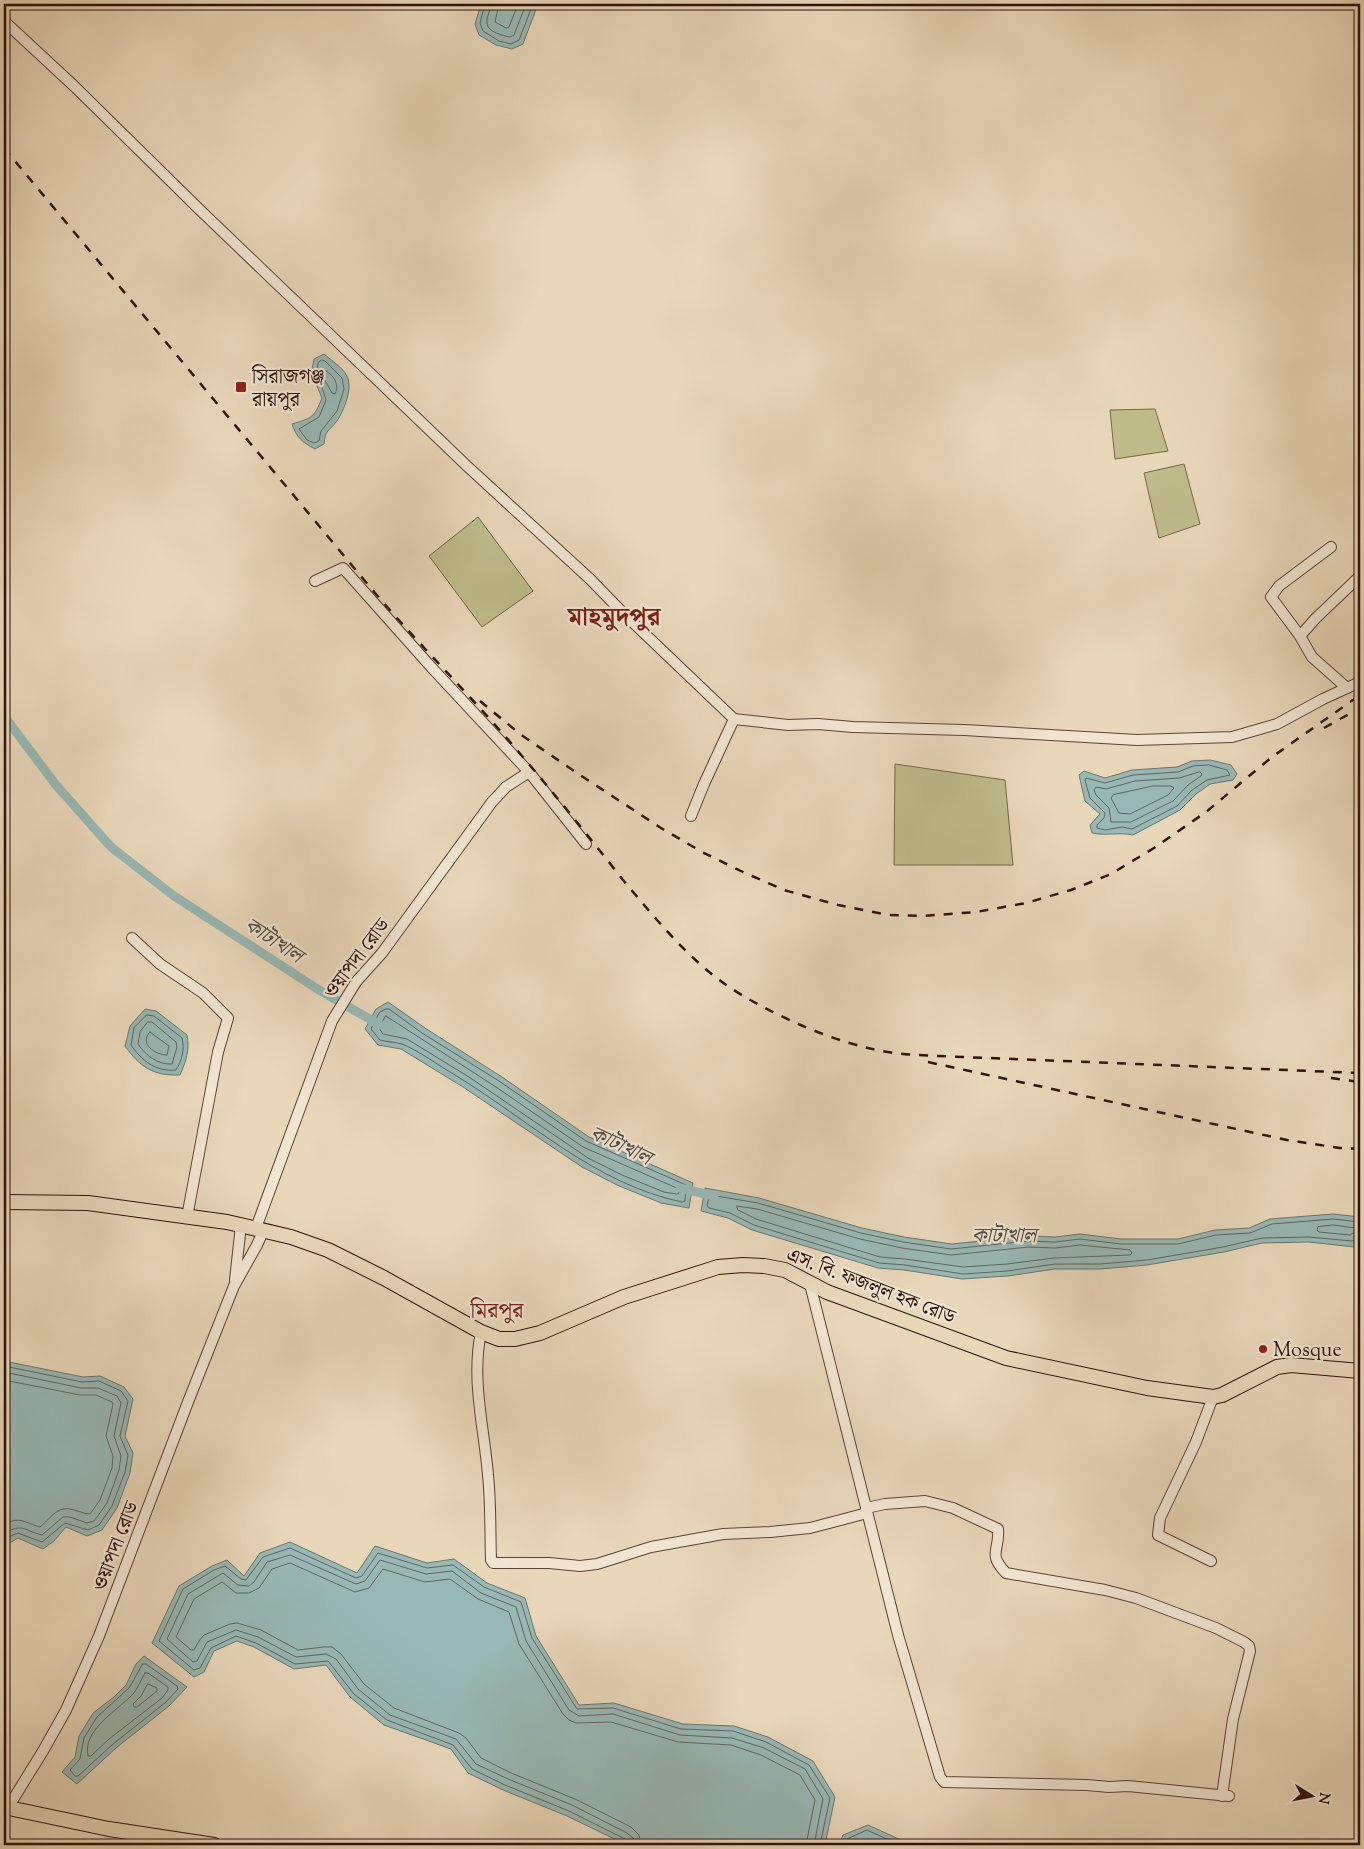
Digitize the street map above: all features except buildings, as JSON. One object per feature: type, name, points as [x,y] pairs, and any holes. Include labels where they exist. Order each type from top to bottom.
[{"type":"main road","name":"এস. বি. ফজলুল হক রোড","points":[[4,1202],[88,1204],[241,1225],[291,1236],[328,1250],[384,1278],[481,1332],[500,1338],[514,1339],[540,1333],[624,1297],[718,1267],[743,1265],[785,1270],[798,1275],[810,1284],[848,1300],[1006,1358],[1147,1388],[1213,1397],[1222,1395],[1277,1367],[1291,1365],[1360,1372]]},
{"type":"main road","points":[[5,1810],[109,1829],[214,1845]]},
{"type":"street","points":[[4,21],[74,86],[466,466],[590,579],[734,719],[788,725],[818,724],[854,727],[964,730],[1137,740],[1223,737],[1263,729],[1277,724],[1360,682]]},
{"type":"street","points":[[1331,547],[1279,586],[1271,597],[1300,636],[1312,657],[1347,688]]},
{"type":"street","points":[[315,581],[343,568],[529,772],[586,844]]},
{"type":"street","points":[[1300,636],[1360,576]]},
{"type":"street","points":[[691,816],[734,719]]},
{"type":"street","name":"ওয়াপদা রোড","points":[[5,1810],[43,1751],[66,1710],[99,1636],[234,1286],[257,1245],[260,1228],[332,1020],[356,982],[382,953],[500,793],[529,772]]},
{"type":"street","points":[[132,938],[160,964],[203,994],[228,1018],[218,1052],[187,1217]]},
{"type":"street","name":"ওয়াপদা রোড","points":[[234,1286],[241,1225]]},
{"type":"street","points":[[481,1332],[477,1348],[476,1376],[488,1476],[491,1560],[493,1563],[549,1563],[580,1566],[597,1564],[651,1547],[723,1534],[810,1528],[866,1510],[885,1504],[925,1501],[953,1508],[998,1529],[996,1560],[1006,1573],[1105,1590],[1136,1598],[1216,1628],[1249,1646],[1250,1651],[1233,1719],[1226,1796],[1128,1786],[944,1782],[940,1777],[898,1635],[866,1510],[810,1284]]},
{"type":"street","points":[[1210,1561],[1158,1535],[1158,1528],[1160,1518],[1196,1442],[1213,1397]]},
{"type":"shaded area","points":[[1155,409],[1168,451],[1115,459],[1110,410]]},
{"type":"shaded area","points":[[1184,464],[1200,524],[1159,538],[1144,473]]},
{"type":"shaded area","points":[[478,517],[533,591],[482,627],[429,556]]},
{"type":"shaded area","points":[[895,764],[1005,780],[1013,865],[894,865]]},
{"type":"water","points":[[481,4],[538,4],[523,44],[512,49],[496,45],[479,35],[475,24]]},
{"type":"water","points":[[324,354],[345,373],[349,381],[349,387],[347,399],[340,416],[326,433],[324,444],[315,449],[300,439],[292,424],[312,416],[319,405],[322,398],[317,386],[310,379],[314,359]]},
{"type":"water","points":[[1210,760],[1231,765],[1237,774],[1233,780],[1210,784],[1196,794],[1180,810],[1133,835],[1092,833],[1090,825],[1100,814],[1085,801],[1079,775],[1084,771],[1105,778],[1132,770],[1177,767],[1192,761]]},
{"type":"water","points":[[388,1002],[589,1137],[693,1183],[689,1208],[661,1203],[617,1185],[582,1167],[463,1087],[401,1049],[378,1045],[365,1029],[376,1009]]},
{"type":"water","points":[[145,1009],[156,1011],[187,1035],[187,1055],[180,1075],[162,1074],[148,1069],[136,1060],[125,1046],[130,1026]]},
{"type":"water","points":[[705,1188],[759,1198],[862,1228],[904,1237],[952,1244],[1029,1236],[1055,1237],[1080,1234],[1121,1239],[1178,1239],[1215,1230],[1249,1228],[1270,1219],[1333,1214],[1360,1217],[1360,1242],[1354,1247],[1309,1242],[1262,1243],[1224,1252],[1147,1265],[1100,1269],[1055,1269],[1008,1276],[962,1279],[878,1268],[752,1230],[728,1218],[701,1211]]},
{"type":"water","points":[[4,1361],[83,1377],[100,1376],[124,1387],[133,1399],[125,1436],[133,1453],[130,1473],[117,1508],[102,1530],[87,1536],[66,1527],[54,1541],[43,1549],[18,1538],[8,1544],[4,1544]]},
{"type":"water","points":[[290,1542],[357,1573],[375,1546],[427,1563],[454,1559],[487,1583],[525,1598],[536,1636],[579,1705],[614,1703],[683,1724],[734,1726],[768,1737],[813,1761],[835,1797],[825,1845],[627,1845],[567,1816],[503,1790],[468,1773],[451,1749],[384,1725],[350,1697],[326,1665],[294,1669],[254,1647],[237,1641],[214,1651],[204,1672],[194,1677],[152,1643],[179,1586],[212,1566],[227,1560],[244,1576],[260,1553]]},
{"type":"water","points":[[144,1656],[187,1687],[169,1706],[116,1748],[77,1784],[62,1772],[75,1757],[79,1736],[93,1713],[126,1685],[136,1664]]},
{"type":"water","points":[[868,1825],[912,1845],[839,1845],[843,1835]]},
{"type":"waterway","name":"কাটাখাল","points":[[4,716],[56,785],[111,847],[174,896],[319,990],[380,1025]]},
{"type":"waterway","name":"কাটাখাল","points":[[680,1188],[714,1196]]},
{"type":"railway","points":[[4,148],[375,593],[504,735],[664,927],[696,961],[724,983],[762,1007],[806,1027],[849,1043],[894,1053],[1360,1073]]},
{"type":"railway","points":[[480,701],[520,734],[661,828],[702,852],[743,872],[784,890],[838,905],[888,915],[923,916],[976,912],[1026,903],[1071,890],[1111,874],[1154,848],[1206,812],[1272,757],[1360,695]]},
{"type":"railway","points":[[1324,728],[1360,708]]},
{"type":"railway","points":[[928,1062],[1287,1140],[1360,1149]]},
{"type":"railway","points":[[1331,1078],[1360,1082]]},
{"type":"place","name":"সিরাজগঞ্জ রায়পুর","points":[[241,387]]},
{"type":"place","name":"Mosque","points":[[1263,1349]]},
{"type":"district","name":"মাহমুদপুর","points":[[614,616]]},
{"type":"district","name":"মিরপুর","points":[[497,1310]]}]
